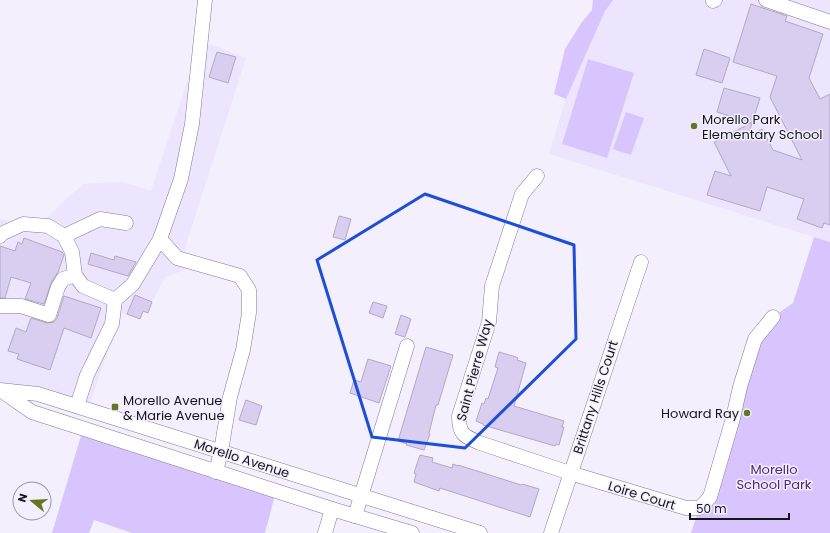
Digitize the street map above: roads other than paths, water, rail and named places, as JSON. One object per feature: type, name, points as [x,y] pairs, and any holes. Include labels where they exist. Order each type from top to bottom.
[{"type":"street","points":[[77,406],[87,375],[112,324],[115,300],[133,284],[160,240],[181,179],[192,124],[205,0]]},
{"type":"street","points":[[766,0],[830,22]]},
{"type":"street","name":"Saint Pierre Way","points":[[537,176],[522,194],[492,286],[489,322],[459,416],[459,427],[465,436],[480,443],[570,473]]},
{"type":"street","points":[[64,236],[100,219],[126,223]]},
{"type":"street","points":[[0,236],[23,224],[48,226],[64,236],[72,252],[75,275],[83,286],[115,300]]},
{"type":"street","points":[[160,240],[177,258],[240,276],[249,290],[249,313],[243,350],[230,397],[216,472]]},
{"type":"street","name":"Brittany Hills Court","points":[[551,533],[641,262]]},
{"type":"street","points":[[0,306],[21,306],[49,315],[58,287],[63,279],[75,275]]},
{"type":"street","name":"Loire Court","points":[[570,473],[686,508],[700,508],[710,497],[733,418],[740,387],[755,339],[773,317]]},
{"type":"street","points":[[355,516],[407,346]]},
{"type":"street","name":"Morello Avenue","points":[[1,392],[38,394],[480,533]]},
{"type":"street","name":"Morello Avenue","points":[[1,392],[32,412],[332,509],[412,533]]},
{"type":"street","points":[[325,533],[332,509]]},
{"type":"place","name":"Morello Park Elementary School","points":[[694,126]]},
{"type":"place","name":"Morello Avenue & Marie Avenue","points":[[115,407]]},
{"type":"place","name":"Howard Ray","points":[[747,413]]},
{"type":"park label","name":"Morello School Park","points":[[774,476]]}]
